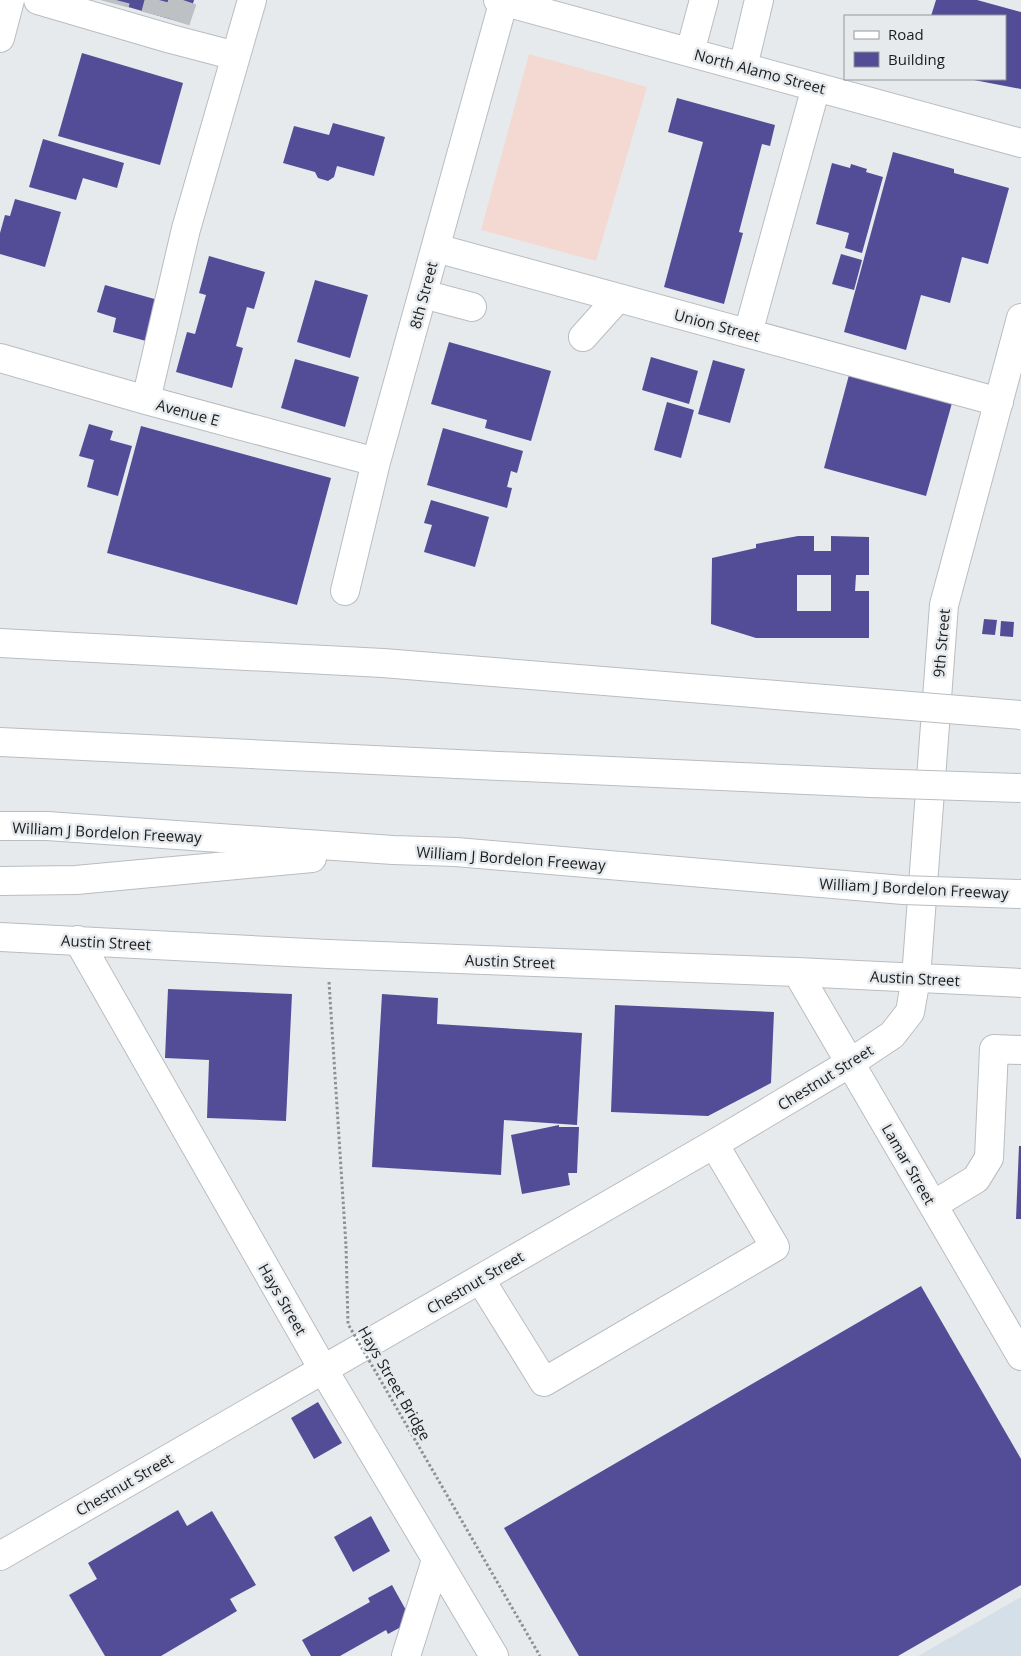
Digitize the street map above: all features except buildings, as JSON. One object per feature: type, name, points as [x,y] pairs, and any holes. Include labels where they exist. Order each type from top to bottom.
[{"type":"main road","points":[[0,38],[10,0]]},
{"type":"main road","points":[[38,0],[102,10],[163,27],[236,56]]},
{"type":"main road","points":[[146,400],[186,229],[252,0]]},
{"type":"main road","name":"North Alamo Street","points":[[502,0],[1021,143]]},
{"type":"main road","name":"8th Street","points":[[345,591],[376,462],[436,248],[502,0]]},
{"type":"main road","points":[[690,52],[704,0]]},
{"type":"main road","points":[[743,67],[759,0]]},
{"type":"main road","points":[[748,333],[816,87]]},
{"type":"main road","name":"Union Street","points":[[436,248],[999,402]]},
{"type":"main road","points":[[423,294],[472,307]]},
{"type":"main road","points":[[583,337],[618,298]]},
{"type":"main road","name":"9th Street","points":[[916,978],[944,605],[1021,318]]},
{"type":"main road","name":"Avenue E","points":[[0,358],[146,400],[376,462]]},
{"type":"main road","points":[[0,632],[27,644]]},
{"type":"main road","points":[[0,643],[383,663],[1021,716]]},
{"type":"main road","points":[[0,742],[1021,788]]},
{"type":"main road","name":"William J Bordelon Freeway","points":[[0,826],[47,826],[393,850],[466,853],[903,890],[1021,894]]},
{"type":"main road","points":[[0,881],[76,880],[393,850]]},
{"type":"main road","name":"Austin Street","points":[[0,937],[328,954],[1021,982]]},
{"type":"main road","name":"Hays Street","points":[[78,940],[323,1369],[494,1656]]},
{"type":"main road","name":"Lamar Street","points":[[797,972],[1021,1356]]},
{"type":"main road","name":"Chestnut Street","points":[[0,1556],[850,1064],[892,1035],[910,1012],[916,978]]},
{"type":"main road","points":[[933,1205],[976,1179],[989,1158],[994,1049],[1021,1050]]},
{"type":"main road","points":[[480,1279],[544,1382],[776,1247],[714,1144]]},
{"type":"main road","points":[[406,1656],[436,1560]]},
{"type":"path","name":"Hays Street Bridge","points":[[329,976],[346,1246],[348,1324],[540,1656]]},
{"type":"shaded area","points":[[529,54],[647,87],[596,261],[481,230]]},
{"type":"shaded area","points":[[1021,1597],[1021,1656],[918,1656]]},
{"type":"tunnel","points":[[115,4],[116,0]]},
{"type":"tunnel","points":[[155,15],[159,0]]},
{"type":"tunnel","points":[[176,21],[183,0]]}]
